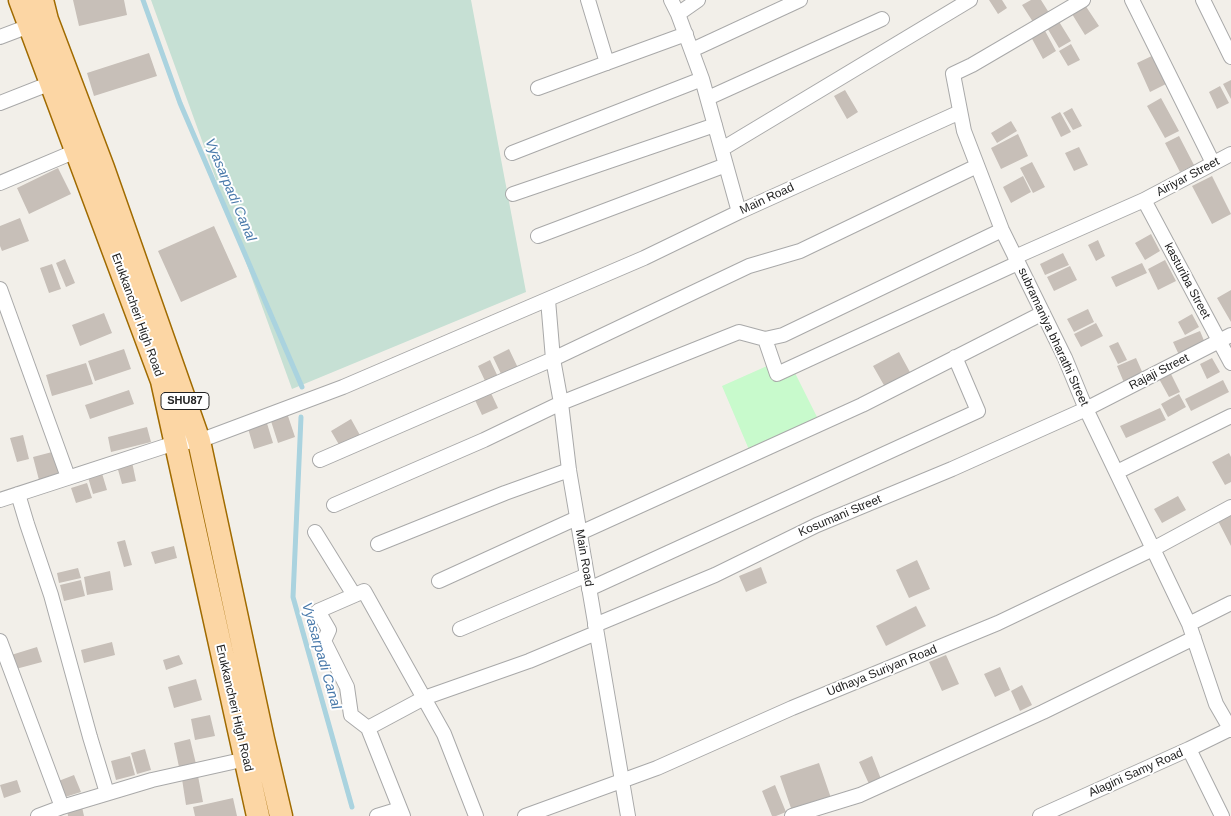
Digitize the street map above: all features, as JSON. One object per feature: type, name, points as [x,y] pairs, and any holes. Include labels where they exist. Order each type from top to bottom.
[{"type":"main road","name":"Erukkancheri High Road","points":[[20,0],[162,382],[258,816]]},
{"type":"main road","name":"SHU87","points":[[42,0],[47,20],[103,168],[199,441],[281,816]]},
{"type":"street","points":[[588,0],[607,63]]},
{"type":"street","points":[[671,0],[686,34],[702,79],[739,212]]},
{"type":"street","points":[[678,14],[698,0]]},
{"type":"street","points":[[692,50],[800,0]]},
{"type":"street","points":[[722,149],[970,0]]},
{"type":"street","name":"subramaniya bharathi Street","points":[[1083,0],[972,65],[953,74],[960,112],[964,131],[1002,230],[1065,358],[1086,409],[1189,624],[1216,704],[1231,730]]},
{"type":"street","points":[[1132,0],[1213,163]]},
{"type":"street","points":[[1203,0],[1231,57]]},
{"type":"street","points":[[708,98],[882,19]]},
{"type":"street","points":[[0,37],[29,26]]},
{"type":"street","points":[[538,88],[686,34]]},
{"type":"street","points":[[512,154],[702,79]]},
{"type":"street","points":[[0,103],[51,83]]},
{"type":"street","name":"Main Road","points":[[0,500],[175,443],[199,441],[343,387],[644,258],[739,212],[960,112]]},
{"type":"street","points":[[513,194],[715,124]]},
{"type":"street","points":[[0,183],[76,151]]},
{"type":"street","name":"Airiyar Street","points":[[765,340],[777,374],[1144,200],[1231,154]]},
{"type":"street","points":[[538,236],[726,165]]},
{"type":"street","points":[[320,460],[553,358],[749,266],[800,251],[977,166]]},
{"type":"street","name":"kasturiba Street","points":[[1144,200],[1225,338],[1231,363]]},
{"type":"street","points":[[334,505],[484,440],[561,403],[739,332],[765,340],[783,335],[1002,230]]},
{"type":"street","points":[[0,289],[68,477]]},
{"type":"street","name":"Main Road","points":[[548,300],[553,358],[561,403],[569,470],[628,816]]},
{"type":"street","points":[[580,533],[862,405],[1043,313]]},
{"type":"street","name":"Rajaji Street","points":[[1086,409],[1225,338]]},
{"type":"street","points":[[460,629],[588,582],[978,411],[955,357]]},
{"type":"street","name":"Kosumani Street","points":[[368,728],[424,698],[529,660],[714,575],[817,525],[952,469],[1086,409]]},
{"type":"street","points":[[1117,472],[1231,416]]},
{"type":"street","points":[[378,544],[505,493],[569,470]]},
{"type":"street","points":[[18,494],[52,595],[107,793]]},
{"type":"street","name":"Udhaya Suriyan Road","points":[[525,816],[657,768],[792,708],[998,623],[1153,550],[1231,508]]},
{"type":"street","points":[[439,581],[577,518]]},
{"type":"street","points":[[315,532],[354,595]]},
{"type":"street","points":[[377,816],[401,812],[368,728],[351,715],[347,687],[324,641],[328,630],[318,611],[364,591],[444,734],[476,816]]},
{"type":"street","points":[[1189,624],[1231,603]]},
{"type":"street","points":[[792,816],[860,795],[1043,712],[1194,638]]},
{"type":"street","points":[[0,641],[62,807]]},
{"type":"street","name":"Alagini Samy Road","points":[[1040,816],[1231,730]]},
{"type":"street","points":[[1190,749],[1222,816]]},
{"type":"street","points":[[38,816],[152,780],[246,759]]},
{"type":"green space","points":[[151,0],[471,0],[526,292],[292,389]]},
{"type":"green space","points":[[767,366],[772,379],[794,371],[818,419],[750,452],[722,386]]},
{"type":"building","points":[[73,0],[124,0],[127,15],[79,26]]},
{"type":"building","points":[[989,0],[1002,0],[1007,8],[998,14]]},
{"type":"building","points":[[1031,0],[1041,0],[1051,16],[1035,25],[1022,5]]},
{"type":"building","points":[[1085,5],[1099,26],[1085,35],[1072,14]]},
{"type":"building","points":[[1058,20],[1071,41],[1059,48],[1046,26]]},
{"type":"building","points":[[1044,29],[1056,51],[1043,59],[1031,37]]},
{"type":"building","points":[[1071,44],[1080,60],[1068,66],[1059,51]]},
{"type":"building","points":[[149,53],[157,76],[94,96],[87,73]]},
{"type":"building","points":[[1156,54],[1170,82],[1150,92],[1137,63]]},
{"type":"building","points":[[1231,80],[1231,99],[1223,84]]},
{"type":"building","points":[[1220,86],[1229,103],[1217,109],[1209,92]]},
{"type":"building","points":[[845,90],[858,112],[847,119],[834,96]]},
{"type":"building","points":[[1161,98],[1179,131],[1165,138],[1147,106]]},
{"type":"building","points":[[1072,108],[1082,126],[1073,130],[1063,113]]},
{"type":"building","points":[[1060,112],[1071,132],[1061,137],[1051,117]]},
{"type":"building","points":[[1011,121],[1017,131],[997,143],[991,133]]},
{"type":"building","points":[[1018,134],[1028,156],[1001,169],[991,148]]},
{"type":"building","points":[[1179,136],[1194,165],[1180,172],[1165,143]]},
{"type":"building","points":[[1079,147],[1088,165],[1074,171],[1065,153]]},
{"type":"building","points":[[1032,162],[1045,187],[1033,193],[1020,168]]},
{"type":"building","points":[[58,168],[71,194],[29,214],[17,188]]},
{"type":"building","points":[[1023,176],[1031,192],[1011,203],[1003,187]]},
{"type":"building","points":[[1212,176],[1231,214],[1212,224],[1192,186]]},
{"type":"building","points":[[20,218],[29,241],[2,251],[0,246],[0,226]]},
{"type":"building","points":[[214,226],[237,277],[181,302],[158,251]]},
{"type":"building","points":[[1151,234],[1160,251],[1145,260],[1135,243]]},
{"type":"building","points":[[1098,240],[1105,256],[1096,261],[1088,245]]},
{"type":"building","points":[[1063,253],[1069,265],[1045,275],[1040,264]]},
{"type":"building","points":[[65,259],[75,283],[66,287],[56,263]]},
{"type":"building","points":[[1165,260],[1176,281],[1158,290],[1148,269]]},
{"type":"building","points":[[1142,263],[1147,273],[1116,287],[1111,277]]},
{"type":"building","points":[[52,264],[61,289],[49,293],[40,268]]},
{"type":"building","points":[[1070,266],[1077,280],[1054,291],[1047,277]]},
{"type":"building","points":[[1231,290],[1231,322],[1217,298]]},
{"type":"building","points":[[1088,309],[1094,322],[1074,332],[1067,319]]},
{"type":"building","points":[[104,313],[112,333],[80,346],[72,325]]},
{"type":"building","points":[[1192,314],[1199,327],[1185,335],[1178,322]]},
{"type":"building","points":[[1096,323],[1103,336],[1081,347],[1074,334]]},
{"type":"building","points":[[1200,331],[1205,343],[1179,355],[1173,342]]},
{"type":"building","points":[[1118,342],[1127,360],[1118,364],[1109,346]]},
{"type":"building","points":[[124,349],[131,369],[95,381],[88,361]]},
{"type":"building","points":[[509,349],[518,368],[502,376],[493,357]]},
{"type":"building","points":[[899,352],[911,374],[885,387],[873,366]]},
{"type":"building","points":[[1136,358],[1144,376],[1125,385],[1117,366]]},
{"type":"building","points":[[1212,358],[1220,372],[1207,379],[1200,364]]},
{"type":"building","points":[[490,360],[499,379],[487,385],[478,366]]},
{"type":"building","points":[[86,363],[93,384],[52,396],[46,375]]},
{"type":"building","points":[[1170,372],[1180,392],[1169,397],[1158,377]]},
{"type":"building","points":[[1223,380],[1229,392],[1191,411],[1185,399]]},
{"type":"building","points":[[129,390],[134,404],[90,419],[85,405]]},
{"type":"building","points":[[490,391],[498,408],[482,415],[474,398]]},
{"type":"building","points":[[1179,394],[1186,407],[1168,417],[1161,404]]},
{"type":"building","points":[[1160,408],[1166,420],[1126,438],[1120,426]]},
{"type":"building","points":[[287,413],[295,437],[278,443],[270,418]]},
{"type":"building","points":[[351,419],[361,437],[341,448],[331,431]]},
{"type":"building","points":[[266,420],[273,443],[254,449],[247,425]]},
{"type":"building","points":[[147,427],[151,442],[111,452],[108,437]]},
{"type":"building","points":[[23,435],[29,459],[17,462],[10,438]]},
{"type":"building","points":[[56,451],[63,474],[39,480],[33,457]]},
{"type":"building","points":[[1229,453],[1231,457],[1231,482],[1225,485],[1212,462]]},
{"type":"building","points":[[132,462],[136,481],[122,484],[117,466]]},
{"type":"building","points":[[101,470],[107,490],[93,494],[87,474]]},
{"type":"building","points":[[87,483],[92,498],[76,503],[71,488]]},
{"type":"building","points":[[1178,496],[1186,510],[1162,523],[1154,509]]},
{"type":"building","points":[[1231,512],[1231,546],[1217,519]]},
{"type":"building","points":[[125,540],[132,565],[124,567],[117,542]]},
{"type":"building","points":[[174,546],[177,558],[155,564],[151,552]]},
{"type":"building","points":[[917,560],[930,589],[909,598],[896,570]]},
{"type":"building","points":[[761,567],[767,583],[746,592],[739,576]]},
{"type":"building","points":[[78,568],[81,578],[59,583],[57,573]]},
{"type":"building","points":[[110,571],[113,590],[87,595],[84,577]]},
{"type":"building","points":[[81,580],[85,596],[64,601],[60,585]]},
{"type":"building","points":[[916,606],[926,626],[886,646],[876,626]]},
{"type":"building","points":[[112,642],[115,655],[84,663],[81,650]]},
{"type":"building","points":[[37,647],[42,662],[12,670],[8,656]]},
{"type":"building","points":[[179,655],[183,664],[166,670],[163,660]]},
{"type":"building","points":[[946,655],[959,684],[942,691],[929,662]]},
{"type":"building","points":[[1000,667],[1010,690],[995,697],[984,674]]},
{"type":"building","points":[[196,679],[202,700],[174,708],[168,687]]},
{"type":"building","points":[[1022,685],[1032,705],[1020,711],[1011,691]]},
{"type":"building","points":[[210,715],[215,736],[195,740],[191,719]]},
{"type":"building","points":[[190,739],[196,764],[179,767],[174,743]]},
{"type":"building","points":[[145,749],[151,770],[137,774],[131,753]]},
{"type":"building","points":[[130,756],[135,775],[116,780],[111,761]]},
{"type":"building","points":[[872,756],[881,779],[869,784],[859,762]]},
{"type":"building","points":[[819,763],[831,798],[792,811],[780,776]]},
{"type":"building","points":[[74,775],[81,792],[62,798],[56,782]]},
{"type":"building","points":[[198,776],[203,802],[186,805],[182,779]]},
{"type":"building","points":[[17,780],[21,792],[4,798],[0,785]]},
{"type":"building","points":[[775,785],[786,812],[772,816],[762,791]]},
{"type":"building","points":[[233,798],[237,816],[195,816],[193,807]]},
{"type":"building","points":[[82,807],[84,816],[68,816],[67,809]]},
{"type":"waterway","name":"Vyasarpadi Canal","points":[[143,0],[180,103],[302,387]]},
{"type":"waterway","name":"Vyasarpadi Canal","points":[[301,417],[293,597],[352,807]]}]
